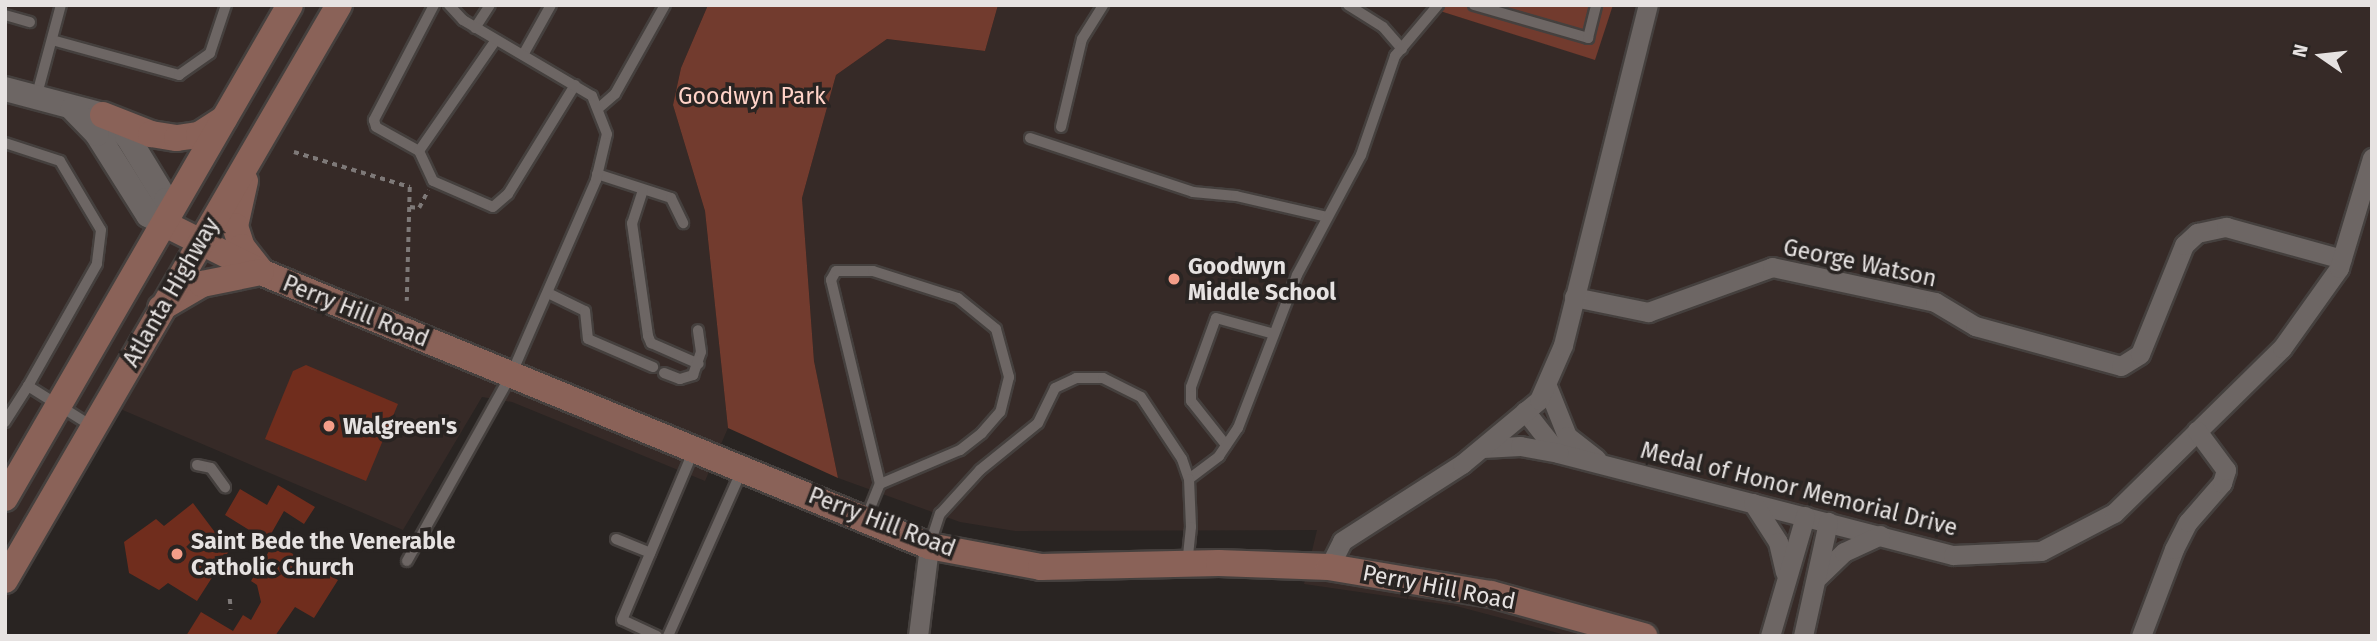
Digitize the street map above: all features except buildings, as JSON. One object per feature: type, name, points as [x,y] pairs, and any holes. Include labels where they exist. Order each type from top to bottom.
[{"type":"main road","name":"Atlanta Highway","points":[[5,498],[290,5]]},
{"type":"main road","name":"Atlanta Highway","points":[[5,580],[159,309],[339,5]]},
{"type":"main road","points":[[103,115],[151,134],[177,138],[199,135],[225,118]]},
{"type":"main road","points":[[159,309],[202,284],[261,272],[242,247],[235,226],[237,202],[256,147]]},
{"type":"main road","name":"Perry Hill Road","points":[[165,224],[261,272],[743,467],[929,546],[1041,567],[1187,564],[1329,567],[1491,594],[1644,636]]},
{"type":"street","points":[[1329,567],[1342,541],[1483,448],[1539,400],[1547,386],[1563,345],[1648,5]]},
{"type":"street","points":[[5,89],[103,115],[127,136],[166,200],[165,224],[148,215],[97,134],[73,109]]},
{"type":"street","name":"Medal of Honor Memorial Drive","points":[[1483,448],[1520,446],[1558,453],[1953,555],[2041,551],[2114,513],[2282,348],[2322,297],[2342,258],[2372,158]]},
{"type":"street","name":"George Watson","points":[[1574,297],[1647,312],[1772,267],[1935,302],[1975,326],[2121,366],[2140,354],[2184,245],[2197,233],[2226,227],[2342,258]]},
{"type":"street","name":"Medal of Honor Memorial Drive","points":[[1547,386],[1567,436],[1602,464]]},
{"type":"street","points":[[1525,411],[1558,453]]},
{"type":"street","points":[[2141,636],[2174,549],[2188,522],[2222,483],[2226,470],[2197,431]]},
{"type":"street","points":[[1753,503],[1778,542],[1785,572]]},
{"type":"street","points":[[1770,636],[1785,572],[1805,516]]},
{"type":"street","points":[[1803,636],[1828,522]]},
{"type":"street","points":[[1817,578],[1844,552],[1880,535]]},
{"type":"street","points":[[919,636],[929,546]]},
{"type":"lane","points":[[36,98],[61,5]]},
{"type":"lane","points":[[52,40],[179,75],[210,53],[226,5]]},
{"type":"lane","points":[[407,561],[511,375],[597,174],[607,134],[600,107],[592,96],[575,85],[475,28],[449,6],[436,5],[374,120],[376,127],[419,151],[433,181],[492,207],[508,194],[575,85]]},
{"type":"lane","points":[[475,28],[490,5]]},
{"type":"lane","points":[[523,55],[551,5]]},
{"type":"lane","points":[[600,107],[615,93],[665,5]]},
{"type":"lane","points":[[1061,127],[1082,40],[1103,5]]},
{"type":"lane","points":[[1348,5],[1383,27],[1402,49]]},
{"type":"lane","points":[[1189,479],[1226,445],[1238,428],[1297,275],[1361,155],[1402,49],[1438,5]]},
{"type":"lane","points":[[1479,7],[1588,38],[1596,5]]},
{"type":"lane","points":[[5,15],[30,22]]},
{"type":"lane","points":[[419,151],[496,40]]},
{"type":"lane","points":[[1030,138],[1193,192],[1236,196],[1327,217]]},
{"type":"lane","points":[[5,144],[60,161],[101,230],[97,264],[5,422]]},
{"type":"lane","points":[[597,174],[677,202],[682,223]]},
{"type":"lane","points":[[643,190],[632,223],[649,336],[651,342],[698,364]]},
{"type":"lane","points":[[865,518],[880,484],[831,280],[836,271],[873,271],[958,298],[996,329],[1009,377],[1000,412],[982,433],[960,450],[880,484]]},
{"type":"lane","points":[[548,293],[585,311],[588,339],[653,367]]},
{"type":"lane","points":[[1226,445],[1191,401],[1191,387],[1216,318],[1274,334]]},
{"type":"lane","points":[[664,373],[687,379],[698,364],[698,330]]},
{"type":"lane","points":[[929,546],[940,514],[980,470],[1038,423],[1055,388],[1076,378],[1103,378],[1141,397],[1168,433],[1189,479],[1191,527],[1187,564]]},
{"type":"lane","points":[[28,386],[94,427]]},
{"type":"lane","points":[[657,636],[622,620],[695,448]]},
{"type":"lane","points":[[197,465],[211,468],[225,487]]},
{"type":"lane","points":[[668,636],[743,467]]},
{"type":"lane","points":[[616,539],[650,553]]},
{"type":"path","points":[[295,152],[411,187],[407,301]]},
{"type":"path","points":[[410,207],[419,208],[433,181]]},
{"type":"path","points":[[230,599],[230,610]]},
{"type":"shaded area","points":[[5,5],[708,5],[681,68],[673,105],[705,211],[728,428],[705,481],[512,402],[482,397],[403,530],[118,408],[5,604]]},
{"type":"shaded area","points":[[998,5],[1421,5],[1594,59],[1613,5],[2372,5],[2372,636],[1569,636],[1456,606],[1304,584],[1317,530],[1015,531],[960,522],[838,478],[814,361],[802,198],[836,75],[887,39],[985,51]]},
{"type":"green space","name":"Goodwyn Park","points":[[708,5],[998,5],[985,51],[887,39],[836,75],[802,198],[814,361],[838,478],[728,428],[705,211],[673,105],[681,68]]},
{"type":"green space","points":[[1421,5],[1613,5],[1595,60]]},
{"type":"place","name":"Goodwyn Middle School","points":[[1174,279]]},
{"type":"place","name":"Walgreen's","points":[[329,426]]},
{"type":"place","name":"Saint Bede the Venerable Catholic Church","points":[[177,554]]}]
